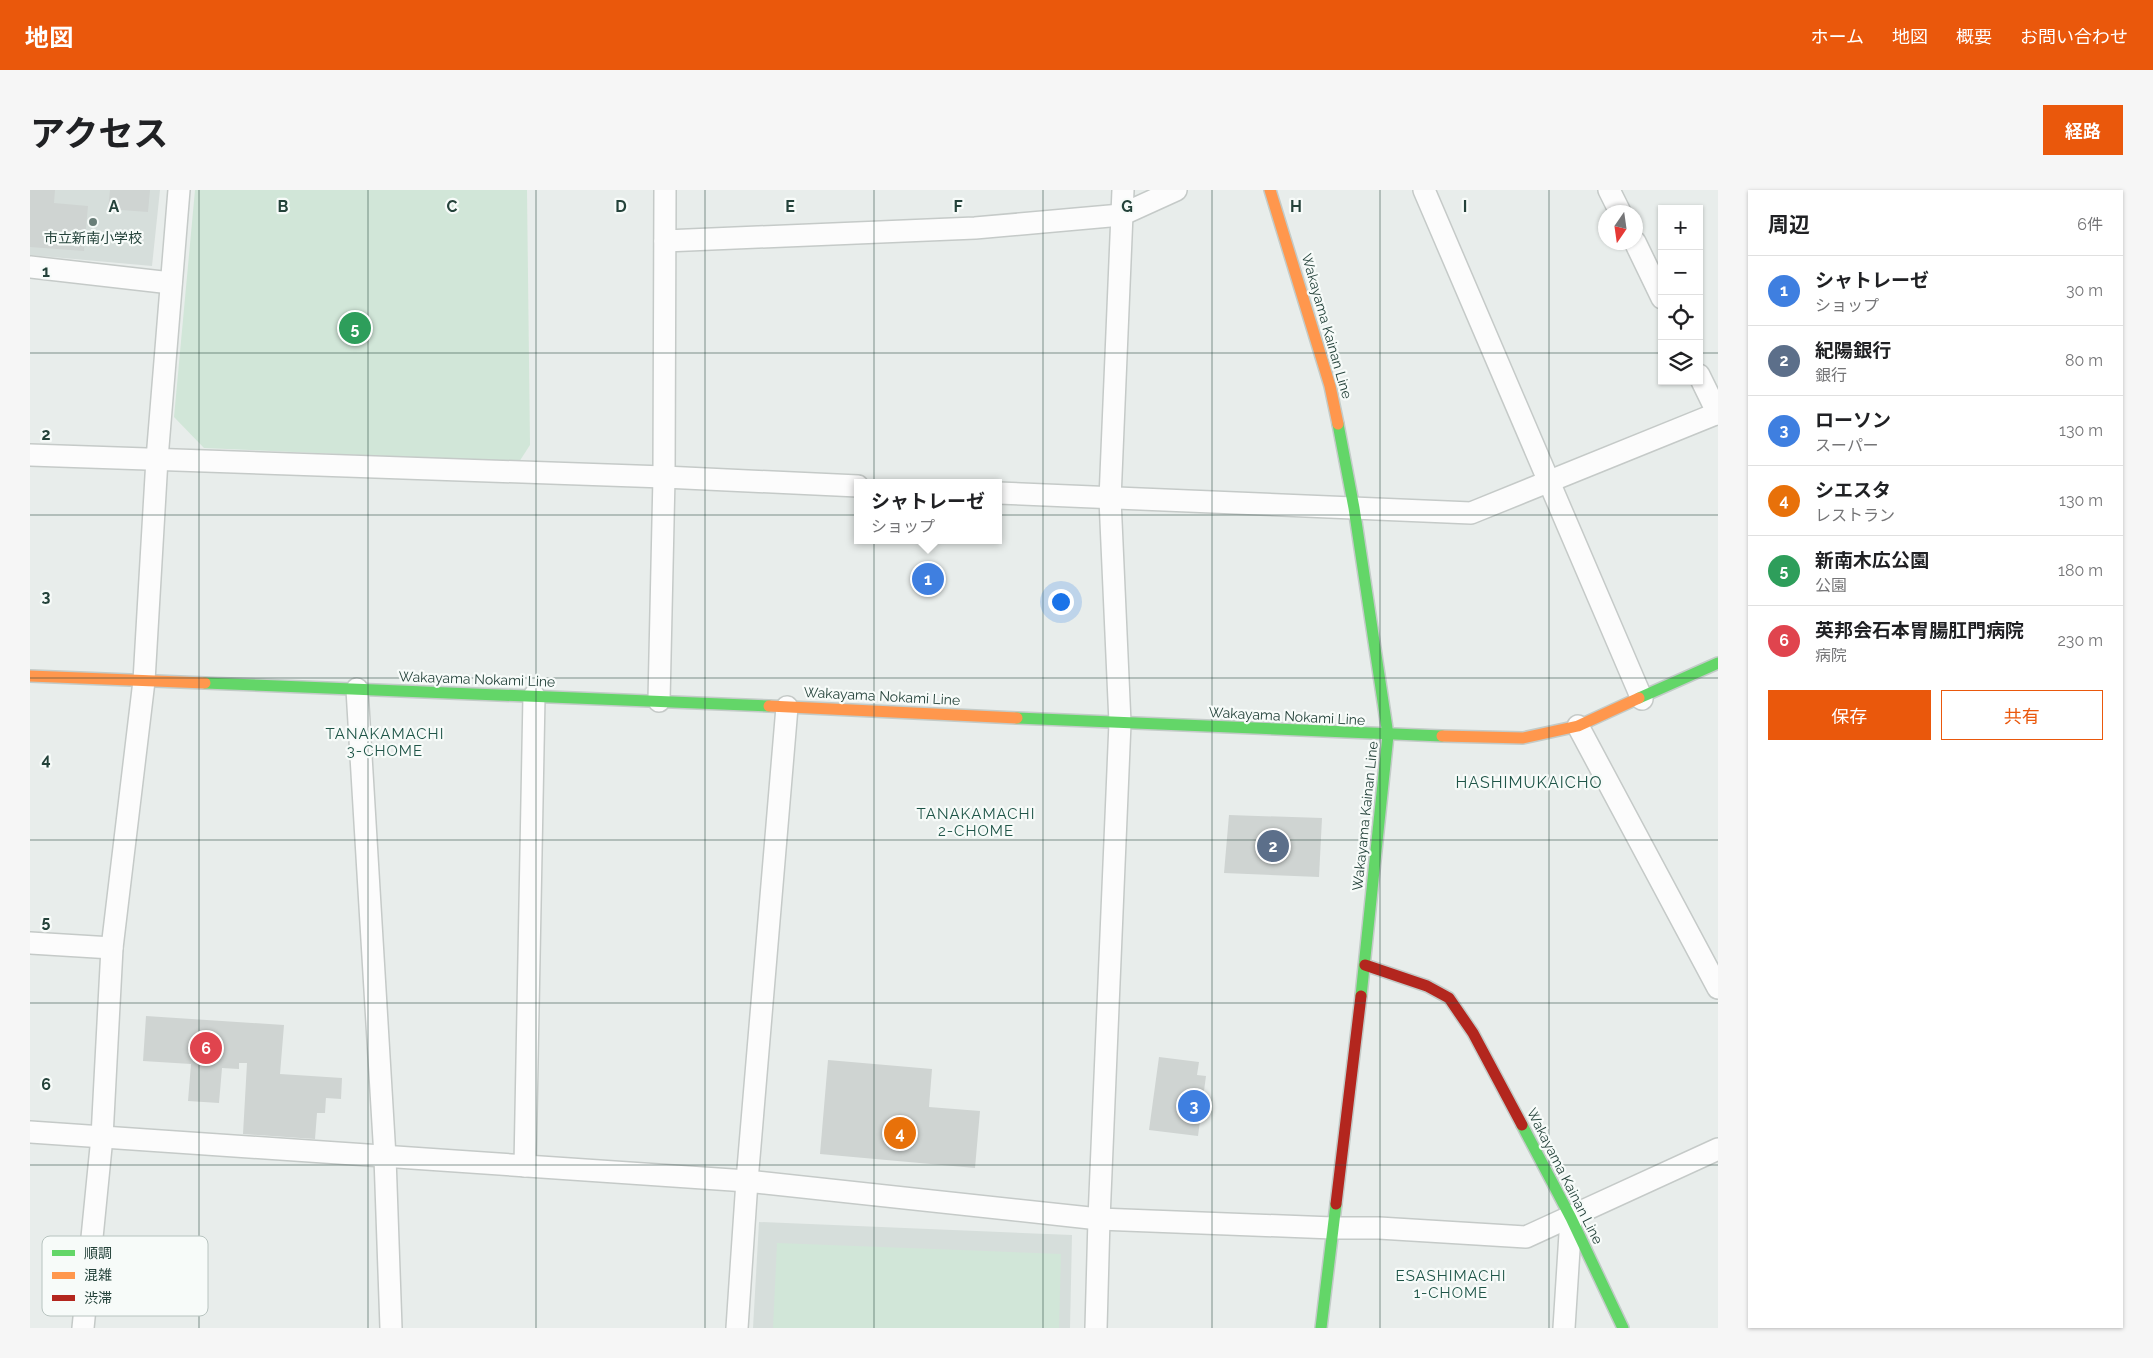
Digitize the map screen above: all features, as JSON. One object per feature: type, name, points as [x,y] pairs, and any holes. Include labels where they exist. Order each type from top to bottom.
[{"type":"main road","name":"Wakayama Kainan Line","points":[[1270,190],[1330,386],[1354,508],[1388,736],[1365,965],[1427,986],[1448,998],[1473,1033],[1571,1218],[1623,1328]]},
{"type":"main road","name":"Wakayama Nokami Line","points":[[30,676],[659,701],[1388,736],[1523,738],[1578,726],[1718,663]]},
{"type":"main road","points":[[1321,1328],[1365,965]]},
{"type":"street","points":[[92,1236],[102,1137],[112,948],[144,682],[156,459],[179,190]]},
{"type":"street","points":[[659,701],[664,477],[665,190]]},
{"type":"street","points":[[1096,1328],[1098,1219],[1120,723],[1110,499],[1123,190]]},
{"type":"street","points":[[665,241],[975,228],[1121,215],[1176,190]]},
{"type":"street","points":[[1424,190],[1642,698]]},
{"type":"street","points":[[1609,190],[1616,205]]},
{"type":"street","points":[[1638,250],[1660,295]]},
{"type":"street","points":[[30,267],[171,283]]},
{"type":"street","points":[[1002,493],[1471,513],[1718,414],[1703,383]]},
{"type":"street","points":[[30,455],[664,477],[854,486]]},
{"type":"street","points":[[357,689],[392,1328]]},
{"type":"street","points":[[525,1166],[534,696]]},
{"type":"street","points":[[737,1328],[747,1181],[786,707]]},
{"type":"street","points":[[1578,726],[1718,988]]},
{"type":"street","points":[[30,943],[112,948]]},
{"type":"street","points":[[30,1132],[747,1181],[1098,1219],[1379,1228],[1526,1237],[1718,1149]]},
{"type":"street","points":[[1564,1328],[1571,1218]]},
{"type":"shaded area","name":"市立新南小学校","points":[[30,190],[160,190],[152,266],[30,255]]},
{"type":"shaded area","points":[[759,1222],[1072,1235],[1070,1328],[753,1328]]},
{"type":"green space","points":[[195,190],[527,190],[530,445],[519,462],[204,448],[174,417]]},
{"type":"green space","points":[[777,1243],[1061,1254],[1059,1328],[773,1328]]},
{"type":"building","points":[[30,190],[55,190],[54,203],[88,206],[84,251],[30,247]]},
{"type":"building","points":[[110,190],[150,190],[148,212],[108,209]]},
{"type":"building","points":[[1229,815],[1322,818],[1319,877],[1224,873]]},
{"type":"building","points":[[146,1016],[284,1025],[280,1074],[342,1078],[341,1099],[326,1098],[325,1113],[317,1113],[315,1139],[243,1134],[247,1063],[239,1063],[239,1069],[222,1068],[219,1103],[188,1101],[191,1064],[143,1061]]},
{"type":"building","points":[[1159,1057],[1199,1062],[1197,1075],[1206,1076],[1198,1136],[1149,1130]]},
{"type":"building","points":[[828,1060],[932,1069],[929,1107],[980,1111],[975,1168],[820,1154]]},
{"type":"traffic: fast","points":[[1338,424],[1354,508],[1388,735],[1361,996]]},
{"type":"traffic: fast","points":[[1639,698],[1718,663]]},
{"type":"traffic: fast","points":[[205,683],[769,706]]},
{"type":"traffic: fast","points":[[1017,718],[1442,736]]},
{"type":"traffic: fast","points":[[1522,1125],[1571,1218],[1623,1328]]},
{"type":"traffic: fast","points":[[1321,1328],[1336,1204]]},
{"type":"traffic: slow","points":[[1270,190],[1330,386],[1338,424]]},
{"type":"traffic: slow","points":[[30,676],[205,683]]},
{"type":"traffic: slow","points":[[1442,736],[1523,738],[1578,726],[1639,698]]},
{"type":"traffic: slow","points":[[769,706],[1017,718]]},
{"type":"traffic: jam","points":[[1365,965],[1427,986],[1449,998],[1473,1033],[1522,1125]]},
{"type":"traffic: jam","points":[[1336,1204],[1361,996]]},
{"type":"place","name":"市立新南小学校","points":[[93,222]]},
{"type":"place","name":"新南木広公園","points":[[355,328]]},
{"type":"place","name":"シャトレーゼ","points":[[928,579]]},
{"type":"place","name":"紀陽銀行","points":[[1273,846]]},
{"type":"place","name":"英邦会石本胃腸肛門病院","points":[[206,1048]]},
{"type":"place","name":"ローソン","points":[[1194,1106]]},
{"type":"place","name":"シエスタ","points":[[900,1133]]},
{"type":"district","name":"TANAKAMACHI 3-CHOME","points":[[385,742]]},
{"type":"district","name":"HASHIMUKAICHO","points":[[1529,782]]},
{"type":"district","name":"TANAKAMACHI 2-CHOME","points":[[976,822]]},
{"type":"district","name":"ESASHIMACHI 1-CHOME","points":[[1451,1284]]}]
